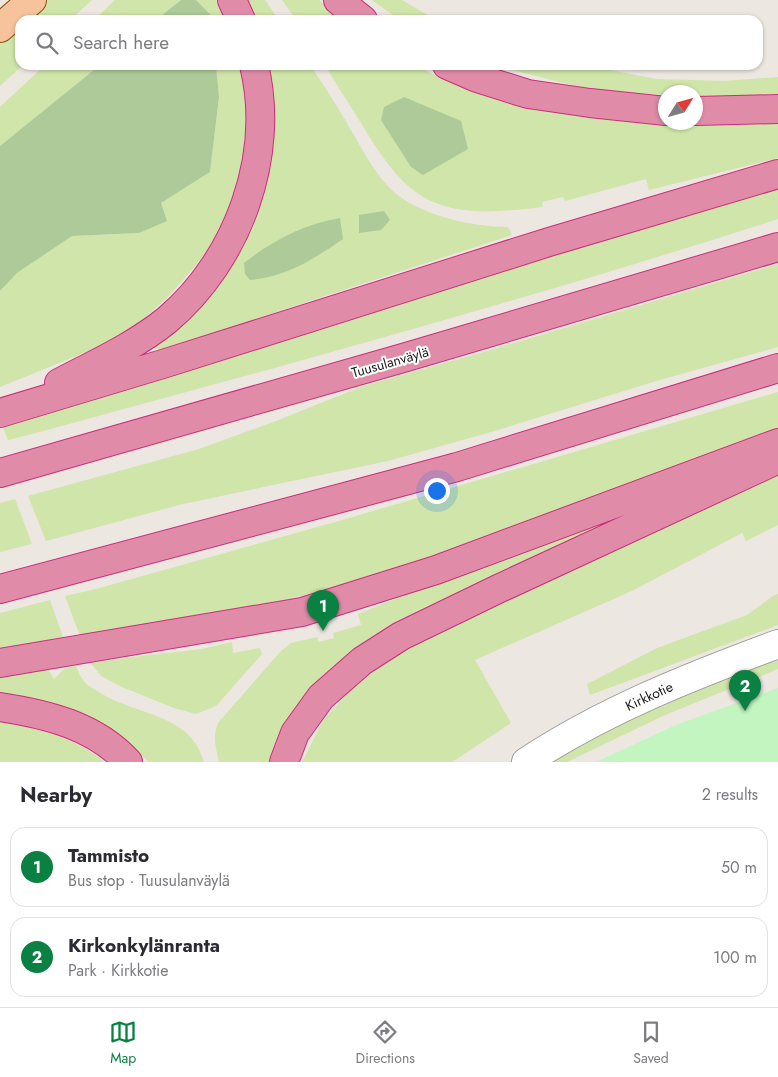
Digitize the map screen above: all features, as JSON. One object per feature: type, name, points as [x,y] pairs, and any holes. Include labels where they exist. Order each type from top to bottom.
[{"type":"highway","points":[[232,0],[238,15]]},
{"type":"highway","points":[[338,0],[357,15]]},
{"type":"highway","points":[[3,412],[135,342],[167,319],[195,292],[218,260],[235,231],[249,194],[258,153],[260,109],[255,70]]},
{"type":"highway","points":[[459,70],[477,78],[528,94],[599,105],[658,111]]},
{"type":"highway","points":[[703,111],[778,109]]},
{"type":"highway","points":[[3,412],[166,363],[549,242],[778,174]]},
{"type":"highway","name":"Tuusulanväylä","points":[[0,473],[403,358],[778,247]]},
{"type":"highway","points":[[0,589],[457,467],[778,368]]},
{"type":"highway","points":[[0,663],[302,612],[436,570],[778,443]]},
{"type":"highway","points":[[284,762],[295,733],[321,697],[362,661],[401,636],[778,459]]},
{"type":"highway","points":[[0,707],[65,721],[96,736],[128,762]]},
{"type":"main road","points":[[0,28],[32,0]]},
{"type":"street","name":"Kirkkotie","points":[[526,762],[599,720],[636,702],[704,672],[778,644]]},
{"type":"green space","points":[[48,0],[92,0],[76,15],[32,15]]},
{"type":"green space","points":[[115,0],[181,0],[162,15],[99,15]]},
{"type":"green space","points":[[181,0],[196,0],[211,15],[162,15]]},
{"type":"green space","points":[[196,0],[216,0],[224,15],[211,15]]},
{"type":"green space","points":[[243,0],[265,0],[276,15],[249,15]]},
{"type":"green space","points":[[282,0],[319,0],[336,15],[292,15]]},
{"type":"green space","points":[[372,0],[402,0],[428,15],[393,15]]},
{"type":"green space","points":[[15,30],[15,70],[18,70],[0,86],[0,43]]},
{"type":"green space","points":[[40,70],[94,70],[0,146],[0,107]]},
{"type":"green space","points":[[94,70],[216,70],[219,97],[210,172],[161,203],[167,221],[139,233],[72,236],[17,273],[0,291],[0,146]]},
{"type":"green space","points":[[216,70],[243,70],[247,113],[244,157],[235,197],[211,248],[168,297],[133,328],[89,351],[0,387],[0,291],[17,273],[72,236],[139,233],[161,203],[210,172],[219,97]]},
{"type":"green space","points":[[264,70],[313,70],[380,177],[397,194],[426,211],[460,221],[508,227],[512,235],[160,350],[151,347],[249,224]]},
{"type":"green space","points":[[328,70],[425,70],[461,87],[509,103],[578,116],[658,124],[658,130],[703,130],[703,125],[778,122],[778,158],[649,190],[646,179],[565,201],[563,197],[542,202],[543,207],[485,211],[456,209],[429,200],[418,193],[407,185],[373,143]]},
{"type":"green space","points":[[513,70],[609,70],[657,79],[724,81],[778,77],[778,94],[724,98],[703,96],[703,85],[658,85],[658,95],[591,90]]},
{"type":"green space","points":[[404,97],[461,121],[468,149],[423,175],[411,167],[381,120],[384,107]]},
{"type":"green space","points":[[778,183],[778,219],[686,248],[408,331],[36,433],[8,440],[2,425]]},
{"type":"green space","points":[[384,211],[390,220],[381,230],[359,233],[359,215]]},
{"type":"green space","points":[[340,218],[343,239],[321,254],[299,266],[276,275],[250,280],[245,274],[244,263],[277,241],[314,224]]},
{"type":"green space","points":[[778,264],[778,347],[663,379],[491,432],[388,461],[183,504],[46,541],[28,496],[199,449],[363,386]]},
{"type":"green space","points":[[778,392],[778,430],[524,527],[365,581],[276,602],[80,636],[65,596],[346,519]]},
{"type":"green space","points":[[778,470],[778,525],[746,541],[742,533],[634,590],[475,660],[511,723],[452,762],[302,762],[322,722],[360,679],[428,634],[607,555],[724,495]]},
{"type":"green space","points":[[15,499],[32,544],[0,552],[0,503]]},
{"type":"green space","points":[[623,515],[603,527],[381,633],[352,651],[315,685],[290,715],[277,741],[270,762],[219,762],[215,738],[218,723],[280,652],[291,643],[317,637],[319,642],[334,638],[333,633],[361,625],[358,614]]},
{"type":"green space","points":[[778,594],[778,625],[590,695],[587,684],[657,648],[747,615]]},
{"type":"green space","points":[[50,600],[63,637],[0,649],[0,613]]},
{"type":"green space","points":[[232,642],[233,653],[260,648],[262,654],[216,706],[196,714],[174,708],[122,687],[101,676],[91,663],[202,649]]},
{"type":"green space","points":[[778,661],[778,669],[663,716],[567,762],[549,762],[649,709],[767,662]]},
{"type":"green space","points":[[76,666],[84,682],[88,685],[113,700],[160,717],[187,733],[197,746],[204,762],[149,762],[128,745],[0,695],[0,677],[48,669],[54,679],[65,668]]},
{"type":"green space","points":[[778,688],[778,762],[596,762],[676,725]]},
{"type":"green space","points":[[0,722],[56,735],[81,746],[105,762],[0,762]]},
{"type":"place","name":"Tammisto","points":[[323,631]]},
{"type":"place","name":"Kirkonkylänranta","points":[[745,711]]}]
